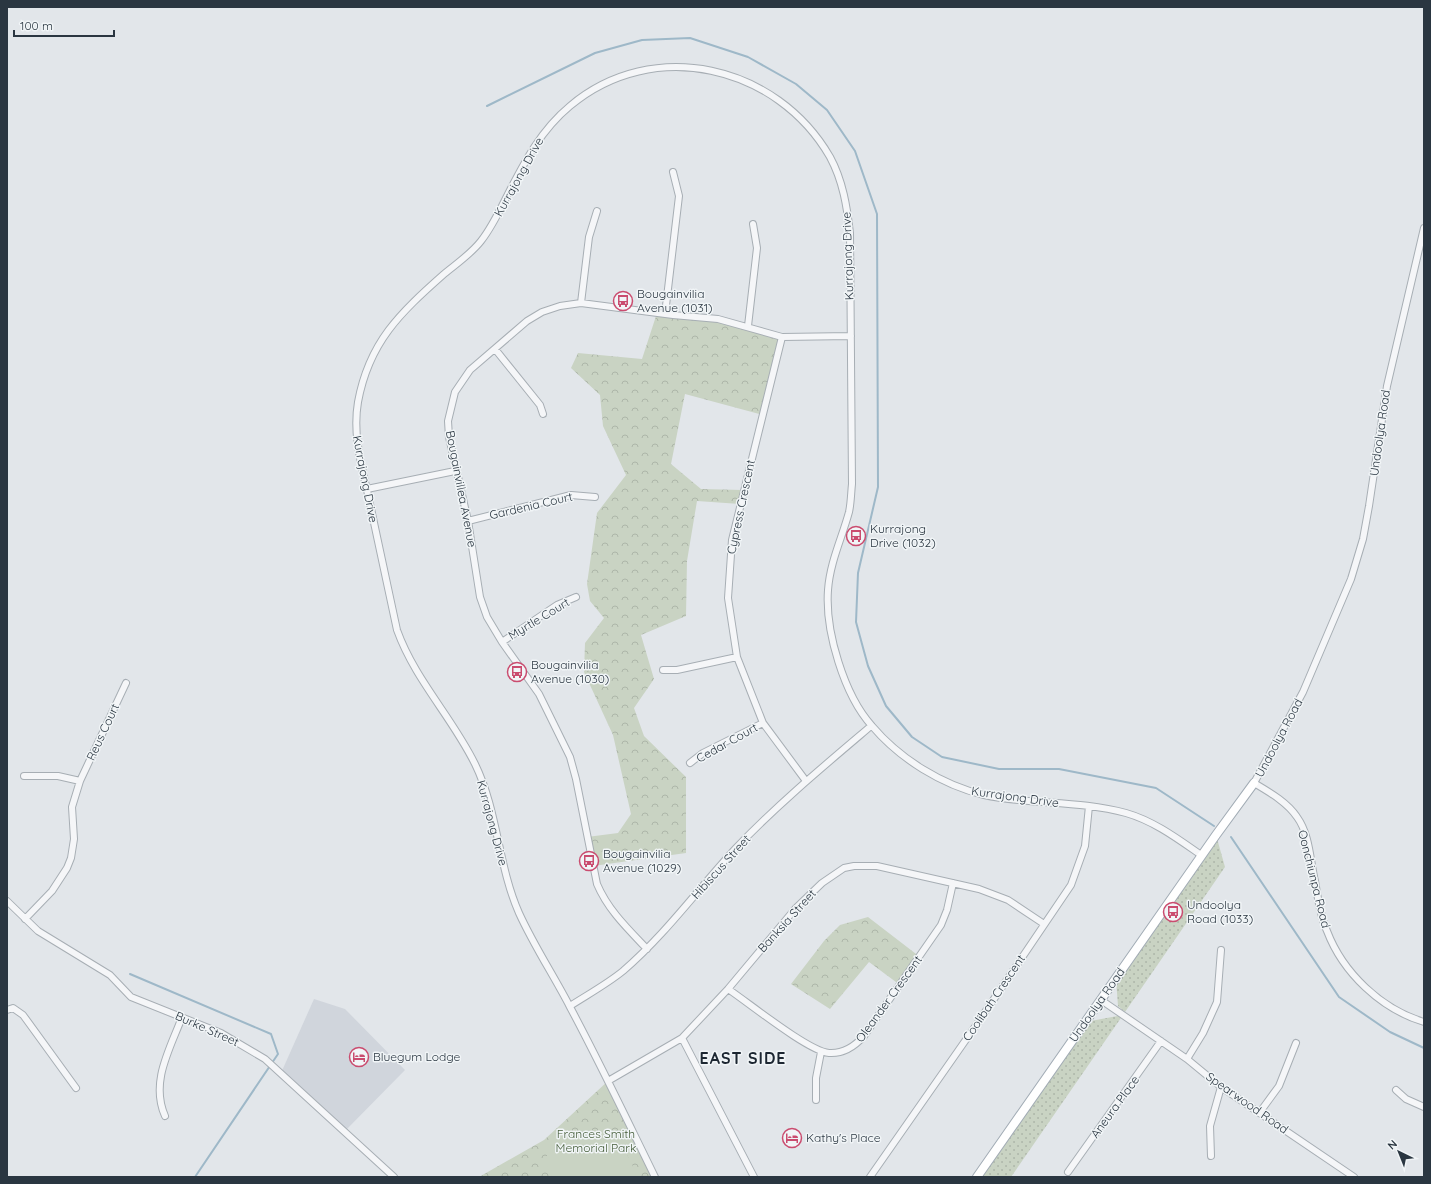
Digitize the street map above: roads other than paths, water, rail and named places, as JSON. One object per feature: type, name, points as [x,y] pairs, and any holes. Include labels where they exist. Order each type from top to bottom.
[{"type":"main road","name":"Undoolya Road","points":[[977,1177],[1226,819],[1254,783]]},
{"type":"street","name":"Kurrajong Drive","points":[[655,1177],[570,1006],[520,915],[509,890],[489,803],[476,765],[463,742],[425,686],[405,652],[397,630],[359,457],[356,428],[361,386],[368,364],[377,346],[402,312],[479,243],[493,224],[535,144],[552,122],[571,105],[588,93],[628,75],[673,66],[715,71],[735,77],[764,91],[795,113],[806,124],[830,158],[843,189],[850,233],[852,484],[849,511],[838,543],[828,590],[829,614],[832,638],[846,682],[871,726],[904,757],[930,773],[965,790],[986,795],[1110,809],[1141,818],[1166,831],[1201,855]]},
{"type":"street","points":[[665,314],[679,196],[673,172]]},
{"type":"street","points":[[581,303],[589,237],[597,210]]},
{"type":"street","points":[[748,326],[757,248],[753,224]]},
{"type":"street","name":"Undoolya Road","points":[[1254,783],[1302,692],[1351,579],[1363,539],[1387,386],[1424,228]]},
{"type":"street","name":"Bougainvillea Avenue","points":[[647,949],[616,916],[603,898],[597,884],[576,779],[570,757],[539,694],[502,642],[487,617],[480,597],[468,521],[455,471],[449,437],[448,421],[455,392],[470,370],[527,321],[542,312],[560,306],[581,303],[718,319],[748,326],[782,337],[851,336]]},
{"type":"street","name":"Cypress Crescent","points":[[782,337],[732,540],[728,598],[737,657],[763,723],[806,781]]},
{"type":"street","points":[[495,349],[540,405],[543,414]]},
{"type":"street","points":[[367,489],[455,471]]},
{"type":"street","name":"Gardenia Court","points":[[468,521],[571,496],[595,497]]},
{"type":"street","name":"Myrtle Court","points":[[502,642],[557,605],[576,597]]},
{"type":"street","points":[[663,670],[677,670],[737,657]]},
{"type":"street","name":"Reus Court","points":[[25,919],[52,891],[67,868],[71,858],[74,839],[72,807],[80,781],[126,683]]},
{"type":"street","name":"Cedar Court","points":[[690,763],[703,753],[763,723]]},
{"type":"street","name":"Hibiscus Street","points":[[570,1006],[621,972],[647,949],[667,929],[737,848],[806,781],[871,726]]},
{"type":"street","points":[[24,776],[58,776],[80,781]]},
{"type":"street","name":"Oonchiunpa Road","points":[[1254,783],[1290,808],[1298,817],[1308,847],[1326,930],[1343,962],[1376,996],[1400,1013],[1424,1022]]},
{"type":"street","name":"Coolibah Crescent","points":[[870,1177],[1071,885],[1084,846],[1089,806]]},
{"type":"street","name":"Banksia Street","points":[[608,1081],[682,1038],[728,989],[795,909],[822,883],[844,868],[863,865],[877,866],[979,889],[1008,900],[1044,924]]},
{"type":"street","name":"Oleander Crescent","points":[[728,989],[804,1043],[821,1052],[842,1052],[857,1044],[864,1036],[941,925],[947,910],[952,883]]},
{"type":"street","name":"Burke Street","points":[[7,901],[38,931],[110,976],[131,997],[220,1033],[265,1059],[394,1177]]},
{"type":"street","points":[[1186,1059],[1203,1033],[1217,1002],[1221,950]]},
{"type":"street","name":"Spearwood Road","points":[[1101,1000],[1162,1041],[1221,1087],[1354,1177]]},
{"type":"street","points":[[7,1010],[13,1008],[23,1015],[76,1088]]},
{"type":"street","points":[[165,1116],[160,1103],[160,1081],[162,1071],[182,1018]]},
{"type":"street","points":[[682,1038],[754,1177]]},
{"type":"street","name":"Aneura Place","points":[[1068,1172],[1162,1041]]},
{"type":"street","points":[[1260,1112],[1279,1086],[1296,1043]]},
{"type":"street","points":[[816,1100],[816,1078],[821,1052]]},
{"type":"street","points":[[1211,1156],[1210,1126],[1221,1087]]},
{"type":"street","points":[[1396,1090],[1406,1099],[1424,1107]]},
{"type":"waterway","points":[[487,106],[595,53],[642,40],[690,38],[748,57],[796,84],[827,110],[855,151],[877,214],[878,487],[858,573],[856,622],[868,666],[886,706],[912,737],[942,757],[999,769],[1059,769],[1156,788],[1214,826]]},
{"type":"waterway","points":[[1231,837],[1339,997],[1390,1032],[1424,1048]]},
{"type":"waterway","points":[[130,974],[271,1034],[278,1054],[195,1177]]},
{"type":"place","name":"Bougainvilia Avenue (1031)","points":[[623,301]]},
{"type":"place","name":"Kurrajong Drive (1032)","points":[[856,536]]},
{"type":"place","name":"Bougainvilia Avenue (1030)","points":[[517,672]]},
{"type":"place","name":"Bougainvilia Avenue (1029)","points":[[589,861]]},
{"type":"place","name":"Undoolya Road (1033)","points":[[1173,912]]},
{"type":"place","name":"Bluegum Lodge","points":[[359,1057]]},
{"type":"place","name":"Kathy's Place","points":[[792,1138]]},
{"type":"district","name":"EAST SIDE","points":[[743,1058]]},
{"type":"park label","name":"Frances Smith Memorial Park","points":[[596,1141]]}]
